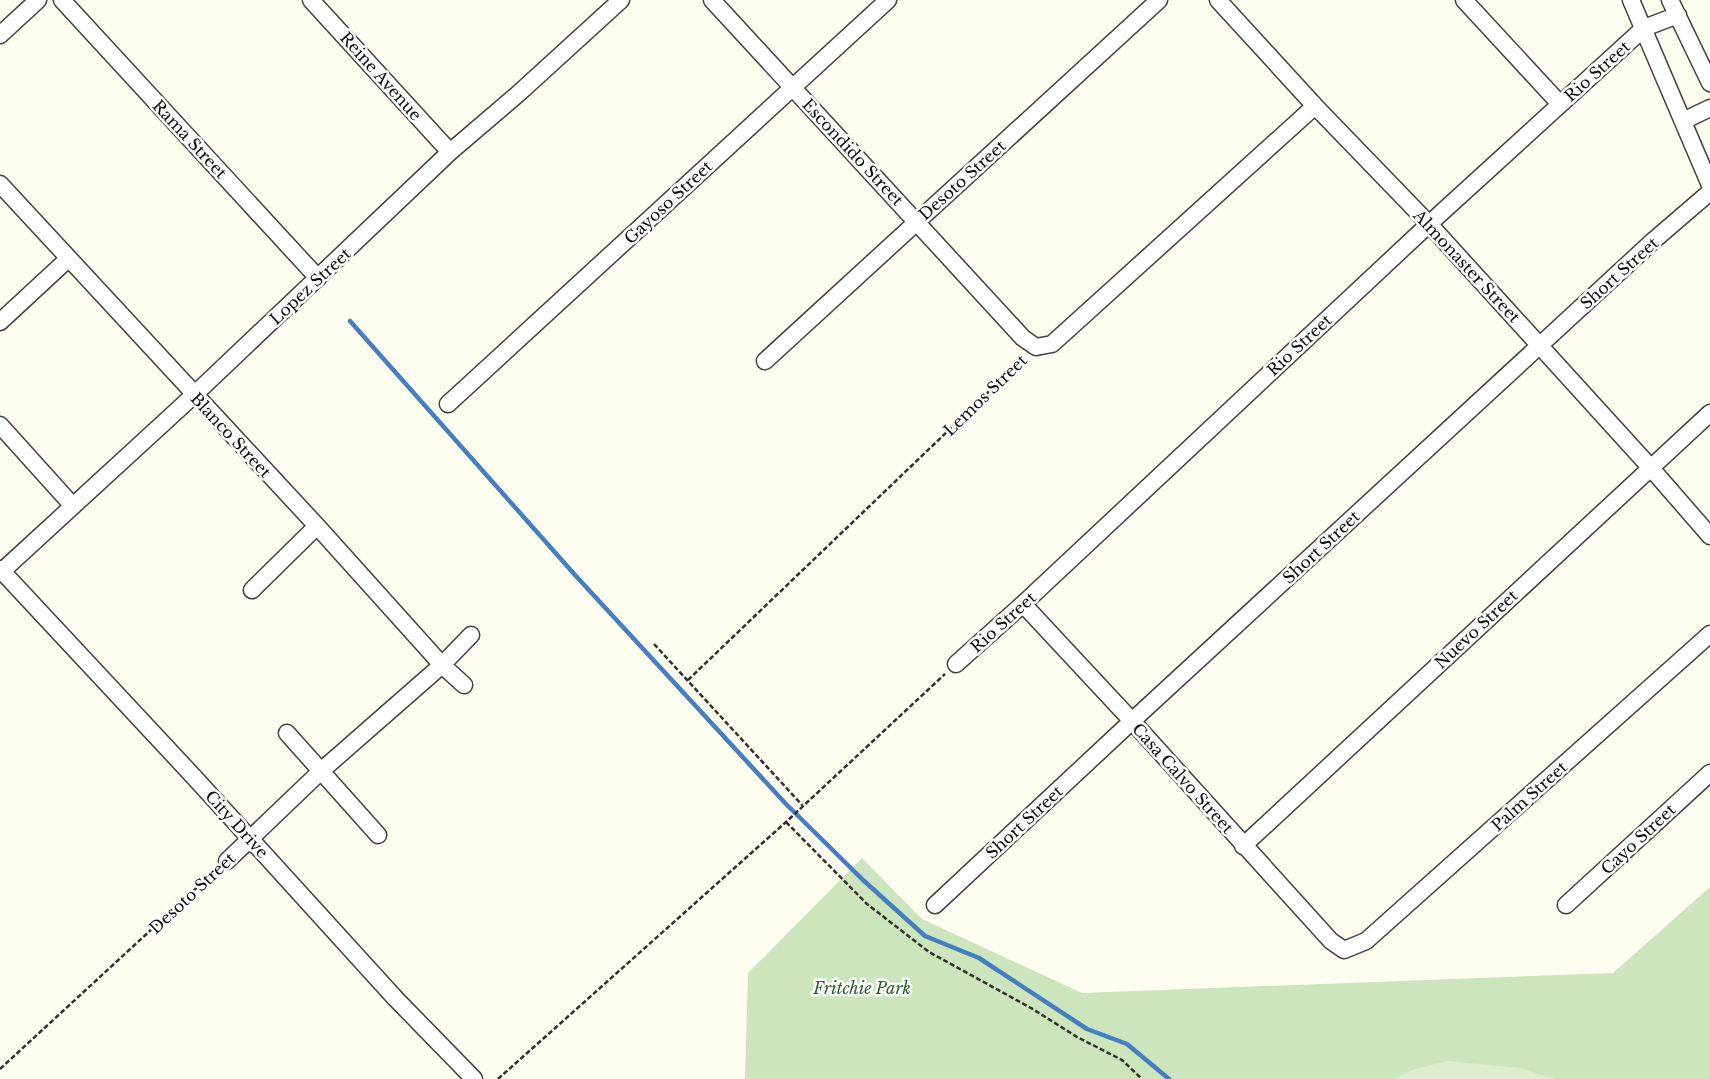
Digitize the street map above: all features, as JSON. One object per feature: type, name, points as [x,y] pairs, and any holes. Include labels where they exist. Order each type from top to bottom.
[{"type":"street","points":[[0,35],[38,0]]},
{"type":"street","name":"Rama Street","points":[[62,0],[318,278]]},
{"type":"street","name":"Reine Avenue","points":[[311,0],[450,152]]},
{"type":"street","name":"Lopez Street","points":[[1,571],[194,395],[450,152],[621,0]]},
{"type":"street","name":"Escondido Street","points":[[712,0],[1023,338],[1036,347]]},
{"type":"street","name":"Gayoso Street","points":[[448,404],[888,0]]},
{"type":"street","name":"Desoto Street","points":[[765,361],[1159,0]]},
{"type":"street","name":"Almonaster Street","points":[[1218,0],[1315,106],[1429,224],[1650,467],[1710,536]]},
{"type":"street","points":[[1464,0],[1560,104]]},
{"type":"street","points":[[1631,0],[1710,185]]},
{"type":"street","points":[[1670,0],[1710,83]]},
{"type":"street","points":[[1644,28],[1678,15]]},
{"type":"street","name":"Rio Street","points":[[956,664],[1023,604],[1429,224],[1644,28]]},
{"type":"street","name":"Lemos Street","points":[[1036,347],[1052,344],[1315,106]]},
{"type":"street","points":[[1683,121],[1710,108]]},
{"type":"street","name":"Blanco Street","points":[[0,184],[317,526],[442,665],[464,685]]},
{"type":"street","name":"Short Street","points":[[935,905],[1653,241],[1710,192]]},
{"type":"street","points":[[0,322],[68,259]]},
{"type":"street","name":"Nuevo Street","points":[[1244,846],[1710,413]]},
{"type":"street","points":[[0,425],[72,506]]},
{"type":"street","points":[[252,590],[317,526]]},
{"type":"street","name":"City Drive","points":[[1,571],[251,839],[395,998],[474,1079]]},
{"type":"street","name":"Casa Calvo Street","points":[[1023,604],[1132,721],[1331,941],[1344,950]]},
{"type":"street","name":"Palm Street","points":[[1344,950],[1366,941],[1710,634]]},
{"type":"street","name":"Desoto Street","points":[[227,861],[321,771],[442,665],[471,635]]},
{"type":"street","points":[[287,733],[378,835]]},
{"type":"street","name":"Cayo Street","points":[[1566,905],[1710,773]]},
{"type":"path","name":"Lemos Street","points":[[688,680],[1036,347]]},
{"type":"path","points":[[654,644],[803,806]]},
{"type":"path","points":[[498,1079],[786,822],[956,664]]},
{"type":"path","points":[[786,822],[867,904],[929,952],[1031,1008],[1077,1037],[1122,1060],[1142,1079]]},
{"type":"path","name":"Desoto Street","points":[[0,1069],[227,861]]},
{"type":"green space","name":"Fritchie Park","points":[[862,858],[922,919],[1082,993],[1613,973],[1710,887],[1710,1079],[745,1079],[748,973]]},
{"type":"green space","points":[[1447,1061],[1520,1068],[1554,1079],[1394,1079],[1415,1069]]},
{"type":"waterway","points":[[350,321],[575,575],[786,804],[863,880],[925,936],[979,958],[1087,1029],[1127,1044],[1169,1079]]}]
